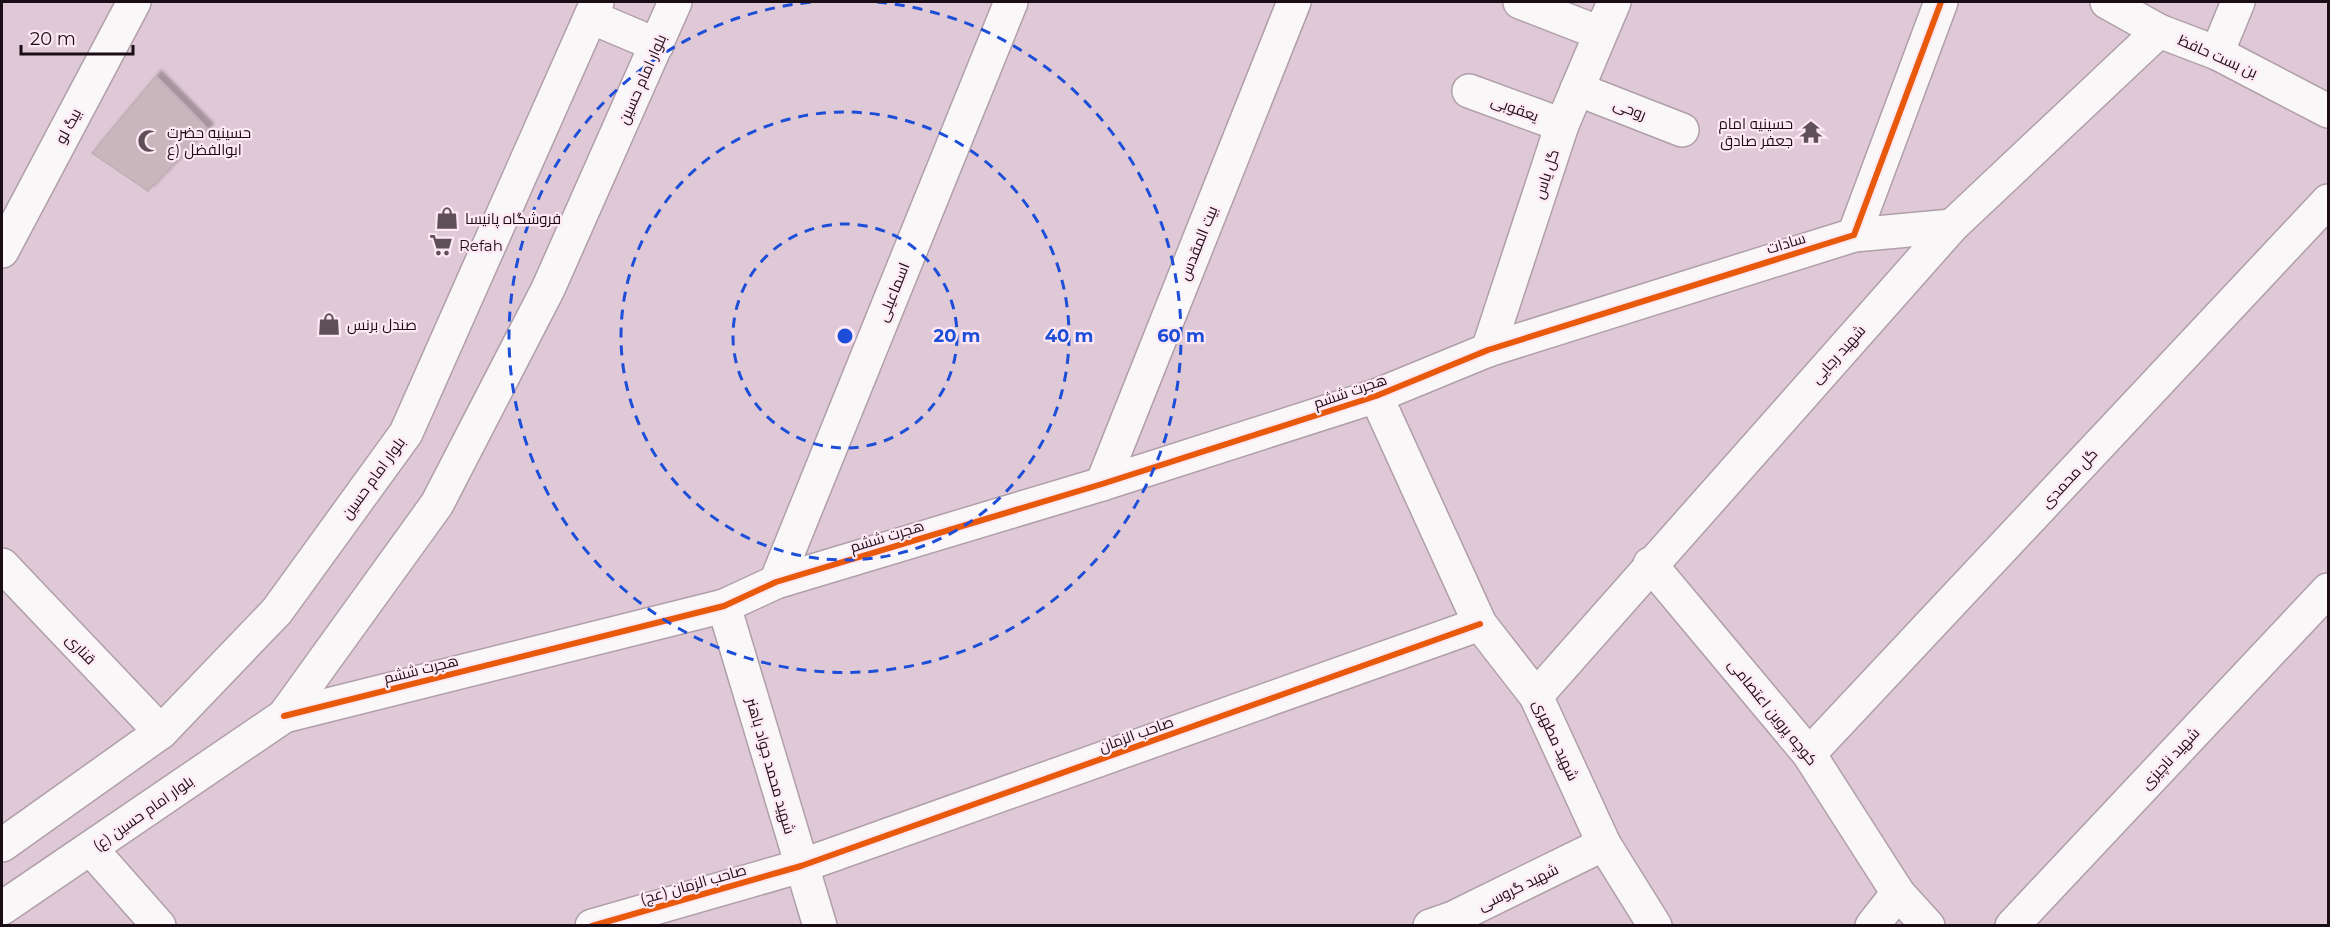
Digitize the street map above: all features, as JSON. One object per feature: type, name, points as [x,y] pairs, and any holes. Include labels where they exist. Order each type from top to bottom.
[{"type":"street","name":"بیگ لو","points":[[2,251],[134,2]]},
{"type":"street","name":"بلوار امام حسین","points":[[284,716],[436,504],[548,289],[675,2]]},
{"type":"street","name":"اسماعیلی","points":[[776,582],[1011,2]]},
{"type":"street","name":"بیت المقدس","points":[[1102,484],[1294,2]]},
{"type":"street","points":[[1521,2],[1600,33]]},
{"type":"street","name":"گل یاس","points":[[1488,350],[1562,125],[1614,2]]},
{"type":"street","points":[[1854,235],[1941,2]]},
{"type":"street","name":"بن بست حافظ","points":[[2107,2],[2159,31],[2217,53],[2328,111]]},
{"type":"street","points":[[2217,53],[2238,2]]},
{"type":"street","name":"بلوار امام حسین","points":[[2,845],[161,732],[278,611],[406,433],[594,9]]},
{"type":"street","points":[[594,9],[657,45]]},
{"type":"street","name":"شهید رجایی","points":[[1536,696],[1650,564],[1952,226],[2159,31]]},
{"type":"street","name":"روحی","points":[[1577,88],[1682,130]]},
{"type":"street","name":"یعقوبی","points":[[1469,91],[1562,125]]},
{"type":"street","name":"گل محمدی","points":[[1809,754],[2328,201]]},
{"type":"street","name":"سادات","points":[[1488,350],[1854,235],[1952,226]]},
{"type":"street","name":"هجرت ششم","points":[[284,716],[724,606],[776,582],[1102,484],[1376,396],[1488,350]]},
{"type":"street","name":"شهید مطهری","points":[[1376,396],[1480,624],[1536,696],[1604,844],[1655,926]]},
{"type":"street","name":"کوچه پروین اعتصامی","points":[[1650,564],[1809,754],[1898,892],[1928,926]]},
{"type":"street","name":"قناری","points":[[2,565],[161,732]]},
{"type":"street","name":"شهید ناچیزی","points":[[2012,926],[2328,590]]},
{"type":"street","name":"شهید محمد جواد باهنر","points":[[724,606],[820,926]]},
{"type":"street","name":"صاحب الزمان","points":[[801,866],[1480,624]]},
{"type":"street","name":"بلوار امام حسین (ع)","points":[[2,908],[284,716]]},
{"type":"street","name":"شهید گروسی","points":[[1447,923],[1604,844]]},
{"type":"street","points":[[91,849],[159,926]]},
{"type":"street","name":"صاحب الزمان (عج)","points":[[592,926],[801,866]]},
{"type":"street","points":[[1872,926],[1898,892]]},
{"type":"building","name":"حسینیه حضرت ابوالفضل (ع","points":[[156,76],[208,129],[148,191],[92,153]]},
{"type":"cycle path","points":[[284,716],[724,606],[776,582],[1102,484],[1376,396],[1488,350],[1854,235],[1941,2]]},
{"type":"cycle path","points":[[592,926],[801,866],[1480,624]]},
{"type":"place","name":"حسینیه امام جعفر صادق","points":[[1811,132]]},
{"type":"place","name":"حسینیه حضرت ابوالفضل (ع","points":[[149,141]]},
{"type":"place","name":"فروشگاه پانیسا","points":[[447,218]]},
{"type":"place","name":"Refah","points":[[441,245]]},
{"type":"place","name":"صندل برنس","points":[[329,324]]}]
